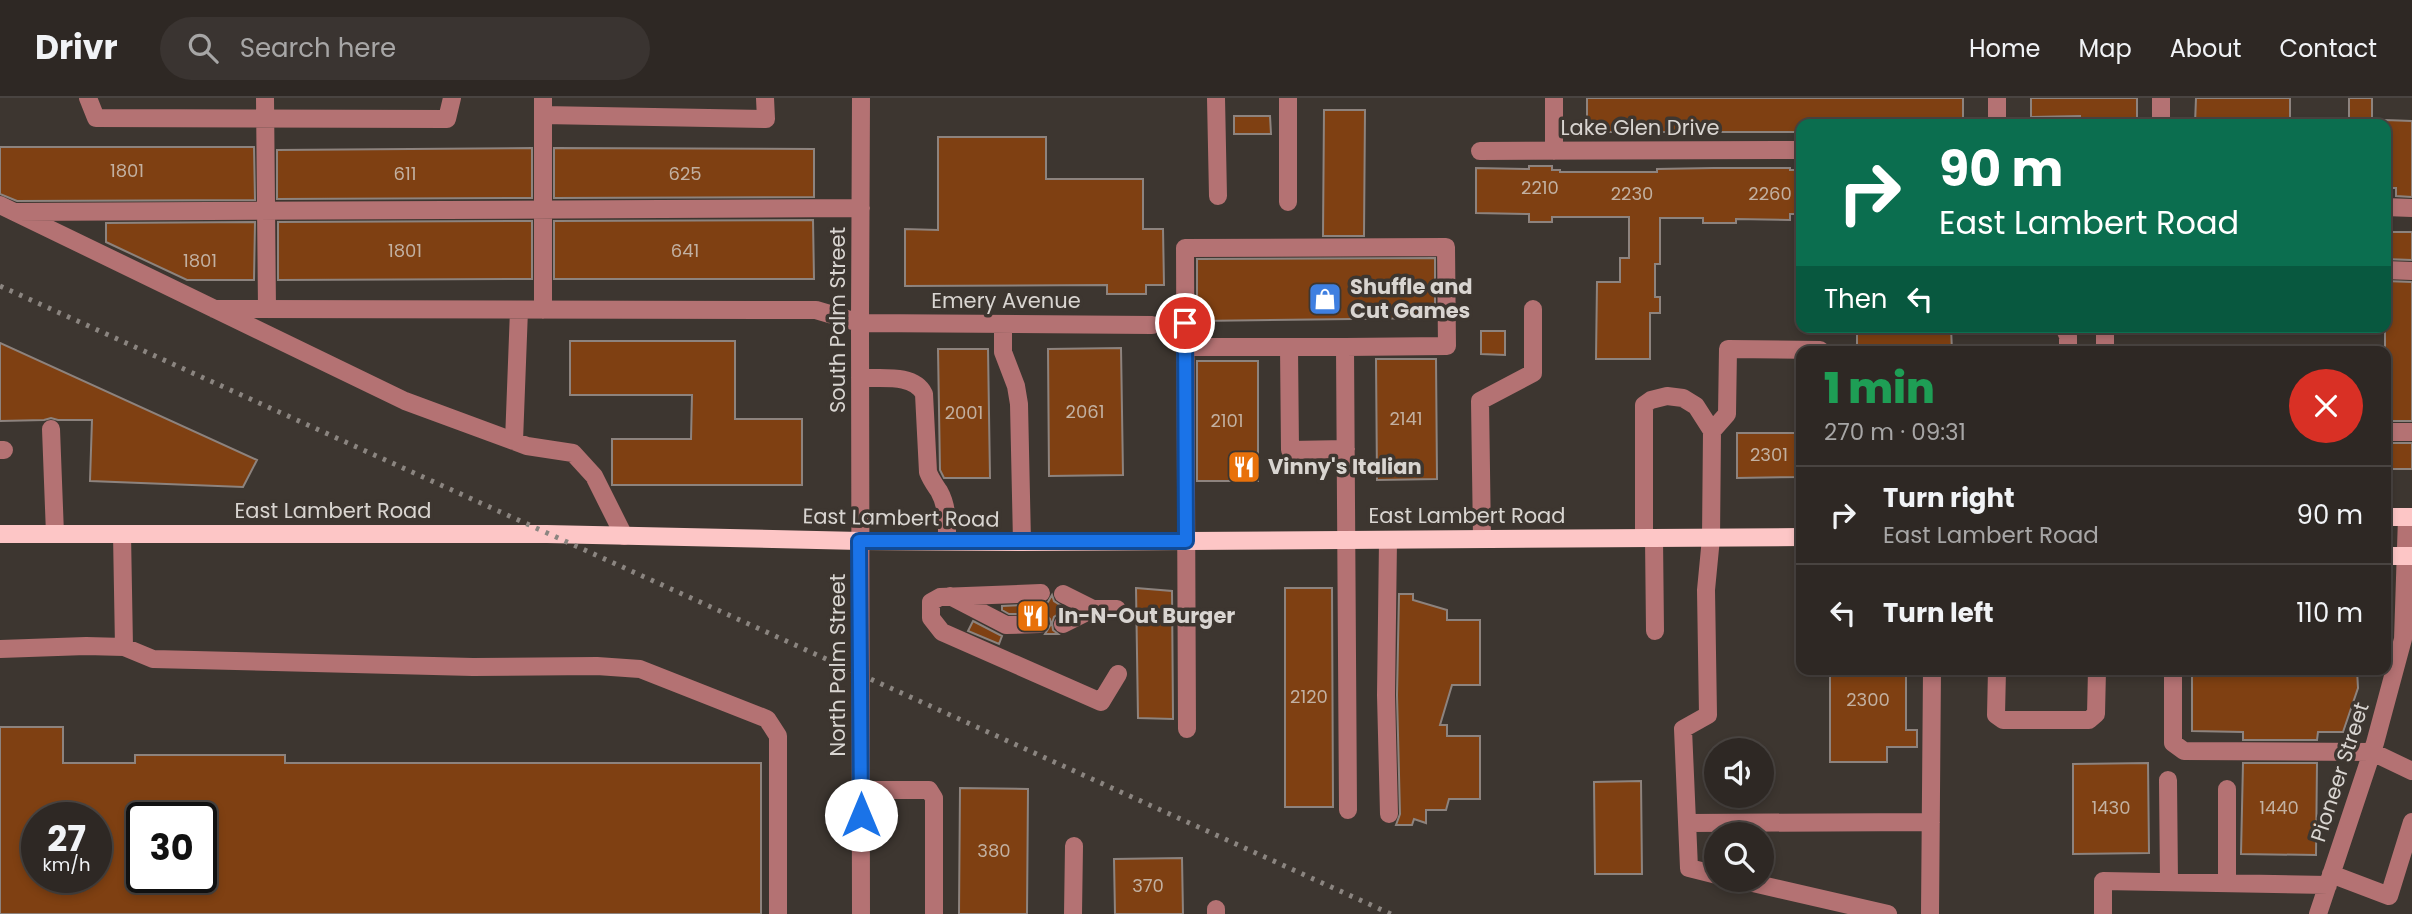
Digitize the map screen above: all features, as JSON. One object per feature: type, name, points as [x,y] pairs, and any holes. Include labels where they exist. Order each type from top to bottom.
[{"type":"main road","points":[[2391,517],[2410,517]]},
{"type":"main road","name":"East Lambert Road","points":[[0,534],[624,536],[1022,542],[1796,537]]},
{"type":"main road","points":[[2391,556],[2409,556]]},
{"type":"street","points":[[88,98],[96,118],[265,119],[447,119],[452,98]]},
{"type":"street","points":[[265,98],[267,309]]},
{"type":"street","points":[[543,310],[543,107],[766,119],[765,98]]},
{"type":"street","name":"South Palm Street","points":[[859,541],[861,98]]},
{"type":"street","points":[[1216,98],[1218,196]]},
{"type":"street","points":[[1288,98],[1288,202]]},
{"type":"street","points":[[1554,98],[1555,151]]},
{"type":"street","points":[[1997,98],[1997,119]]},
{"type":"street","points":[[2161,98],[2161,119]]},
{"type":"street","name":"Lake Glen Drive","points":[[1480,151],[1796,150]]},
{"type":"street","points":[[2391,207],[2412,208]]},
{"type":"street","points":[[7,209],[266,211],[861,208]]},
{"type":"street","points":[[7,209],[405,401],[527,446],[573,453],[594,476],[624,536]]},
{"type":"street","points":[[1185,347],[1447,346],[1446,247],[1185,248],[1185,347],[1186,541],[1186,729]]},
{"type":"street","points":[[2391,271],[2412,271]]},
{"type":"street","name":"Emery Avenue","points":[[214,309],[816,310],[859,323],[1152,325]]},
{"type":"street","points":[[1482,539],[1480,401],[1533,373],[1533,309]]},
{"type":"street","points":[[514,441],[519,310]]},
{"type":"street","points":[[1003,324],[1003,352],[1016,386],[1019,404],[1022,542]]},
{"type":"street","points":[[1289,347],[1290,450],[1346,449]]},
{"type":"street","points":[[1345,347],[1349,810]]},
{"type":"street","points":[[1712,431],[1727,414],[1728,349],[1796,350]]},
{"type":"street","points":[[860,377],[910,381],[920,386],[924,394],[928,472],[948,513],[947,541]]},
{"type":"street","points":[[1655,631],[1644,405],[1651,400],[1667,396],[1683,398],[1696,406],[1712,431],[1711,538],[1706,590],[1708,715],[1683,729],[1689,869],[1704,872]]},
{"type":"street","points":[[51,429],[55,534]]},
{"type":"street","points":[[2391,432],[2412,432]]},
{"type":"street","name":"Pioneer Street","points":[[2318,914],[2372,752],[2403,639],[2410,517]]},
{"type":"street","points":[[122,534],[124,647]]},
{"type":"street","points":[[1388,540],[1386,695],[1389,814]]},
{"type":"street","name":"North Palm Street","points":[[859,541],[861,914]]},
{"type":"street","points":[[1041,593],[940,597],[931,602],[931,618],[942,632],[1101,702],[1118,674]]},
{"type":"street","points":[[1063,594],[1093,609],[1117,609]]},
{"type":"street","points":[[950,596],[1006,625],[1040,624]]},
{"type":"street","points":[[1063,624],[1093,609]]},
{"type":"street","points":[[0,649],[124,647],[153,659],[473,667],[597,666],[640,669],[767,719],[778,736],[778,914]]},
{"type":"street","points":[[1930,914],[1933,675]]},
{"type":"street","points":[[1997,675],[1996,715],[2003,720],[2089,720],[2096,714],[2097,675]]},
{"type":"street","points":[[2173,675],[2173,743],[2184,751],[2372,752],[2412,771]]},
{"type":"street","points":[[2168,780],[2169,882]]},
{"type":"street","points":[[2227,789],[2227,883]]},
{"type":"street","points":[[861,790],[929,790],[934,798],[934,914]]},
{"type":"street","points":[[1687,823],[1931,822]]},
{"type":"street","points":[[2103,914],[2103,881],[2227,883],[2330,879],[2389,896],[2412,822]]},
{"type":"street","points":[[1073,914],[1074,846]]},
{"type":"street","points":[[1774,888],[1888,914]]},
{"type":"building","points":[[1587,98],[1963,98],[1963,119],[1796,119],[1796,132],[1587,132]]},
{"type":"building","points":[[2031,98],[2137,98],[2137,119],[2031,117]]},
{"type":"building","points":[[2196,98],[2290,98],[2290,119],[2195,119]]},
{"type":"building","points":[[2349,98],[2372,98],[2372,119],[2349,119]]},
{"type":"building","points":[[1324,110],[1365,110],[1364,236],[1323,236]]},
{"type":"building","points":[[1234,116],[1270,116],[1271,134],[1234,134]]},
{"type":"building","points":[[2391,120],[2412,121],[2412,197],[2396,196],[2392,179]]},
{"type":"building","points":[[938,137],[1046,137],[1046,179],[1143,179],[1143,229],[1163,229],[1164,285],[1146,285],[1146,294],[1107,294],[1107,285],[905,286],[905,229],[938,230]]},
{"type":"building","points":[[0,147],[254,147],[255,200],[17,201],[0,194]]},
{"type":"building","points":[[532,148],[532,198],[277,199],[277,150]]},
{"type":"building","points":[[554,148],[814,149],[814,197],[554,198]]},
{"type":"building","points":[[1529,166],[1552,166],[1552,170],[1560,172],[1657,172],[1657,169],[1790,168],[1796,170],[1796,214],[1790,214],[1790,220],[1736,219],[1736,223],[1703,223],[1703,218],[1660,218],[1660,264],[1655,264],[1655,297],[1660,297],[1660,313],[1650,313],[1650,359],[1596,359],[1597,282],[1620,282],[1620,258],[1629,258],[1629,217],[1552,217],[1552,222],[1529,222],[1529,214],[1476,213],[1476,168],[1529,169]]},
{"type":"building","points":[[813,220],[814,279],[554,279],[554,221]]},
{"type":"building","points":[[532,221],[532,279],[278,280],[278,222]]},
{"type":"building","points":[[255,222],[254,280],[187,280],[106,242],[106,223]]},
{"type":"building","points":[[2391,232],[2412,232],[2412,260],[2391,259]]},
{"type":"building","points":[[1435,258],[1435,318],[1197,321],[1197,259]]},
{"type":"building","points":[[2391,281],[2412,282],[2412,421],[2391,421],[2391,346],[2385,346],[2385,333],[2391,333]]},
{"type":"building","points":[[1481,331],[1505,331],[1505,355],[1481,354]]},
{"type":"building","points":[[1857,333],[1951,333],[1952,346],[1857,346]]},
{"type":"building","points":[[570,341],[735,341],[735,419],[802,419],[802,485],[612,485],[612,439],[691,439],[692,395],[570,395]]},
{"type":"building","points":[[0,343],[257,460],[243,487],[90,481],[92,420],[51,418],[0,421]]},
{"type":"building","points":[[1121,348],[1123,475],[1049,476],[1048,349]]},
{"type":"building","points":[[938,349],[988,349],[990,478],[944,478],[940,470]]},
{"type":"building","points":[[1376,359],[1436,359],[1437,479],[1377,480]]},
{"type":"building","points":[[1197,361],[1258,361],[1258,481],[1197,481]]},
{"type":"building","points":[[1737,433],[1796,433],[1796,477],[1737,478]]},
{"type":"building","points":[[2391,443],[2412,443],[2412,469],[2391,469]]},
{"type":"building","points":[[1136,588],[1172,591],[1173,719],[1138,718]]},
{"type":"building","points":[[1285,588],[1332,588],[1333,807],[1285,807]]},
{"type":"building","points":[[1399,594],[1413,594],[1413,600],[1447,610],[1447,620],[1480,620],[1480,685],[1452,685],[1440,725],[1447,725],[1447,736],[1480,736],[1480,799],[1449,799],[1446,810],[1426,810],[1426,823],[1414,819],[1412,825],[1396,825],[1400,814],[1397,695]]},
{"type":"building","points":[[1052,595],[1054,601],[1063,607],[1063,611],[1054,617],[1052,623],[1053,630],[1058,634],[1045,634],[1051,624],[1045,614],[1009,614],[1002,610],[1002,606],[1042,604],[1048,602]]},
{"type":"building","points":[[973,621],[1002,636],[999,644],[968,631]]},
{"type":"building","points":[[1830,675],[1906,675],[1906,730],[1917,730],[1917,747],[1887,747],[1887,762],[1830,762]]},
{"type":"building","points":[[2192,675],[2357,675],[2358,688],[2343,732],[2318,732],[2317,740],[2243,740],[2243,732],[2192,731]]},
{"type":"building","points":[[0,727],[63,727],[63,763],[135,763],[135,755],[285,755],[285,763],[761,763],[761,914],[0,914]]},
{"type":"building","points":[[2148,763],[2149,853],[2073,854],[2073,764]]},
{"type":"building","points":[[2243,763],[2317,763],[2316,855],[2241,854]]},
{"type":"building","points":[[1641,781],[1642,874],[1595,874],[1594,782]]},
{"type":"building","points":[[960,788],[1028,789],[1027,914],[959,914]]},
{"type":"building","points":[[1182,858],[1183,914],[1115,914],[1114,859]]},
{"type":"railway","points":[[0,286],[1391,914]]},
{"type":"place","name":"Shuffle and Cut Games","points":[[1325,299]]},
{"type":"place","name":"Vinny's Italian","points":[[1244,467]]},
{"type":"place","name":"In-N-Out Burger","points":[[1033,616]]},
{"type":"route","points":[[861,815],[859,541],[1186,541],[1185,323]]}]
